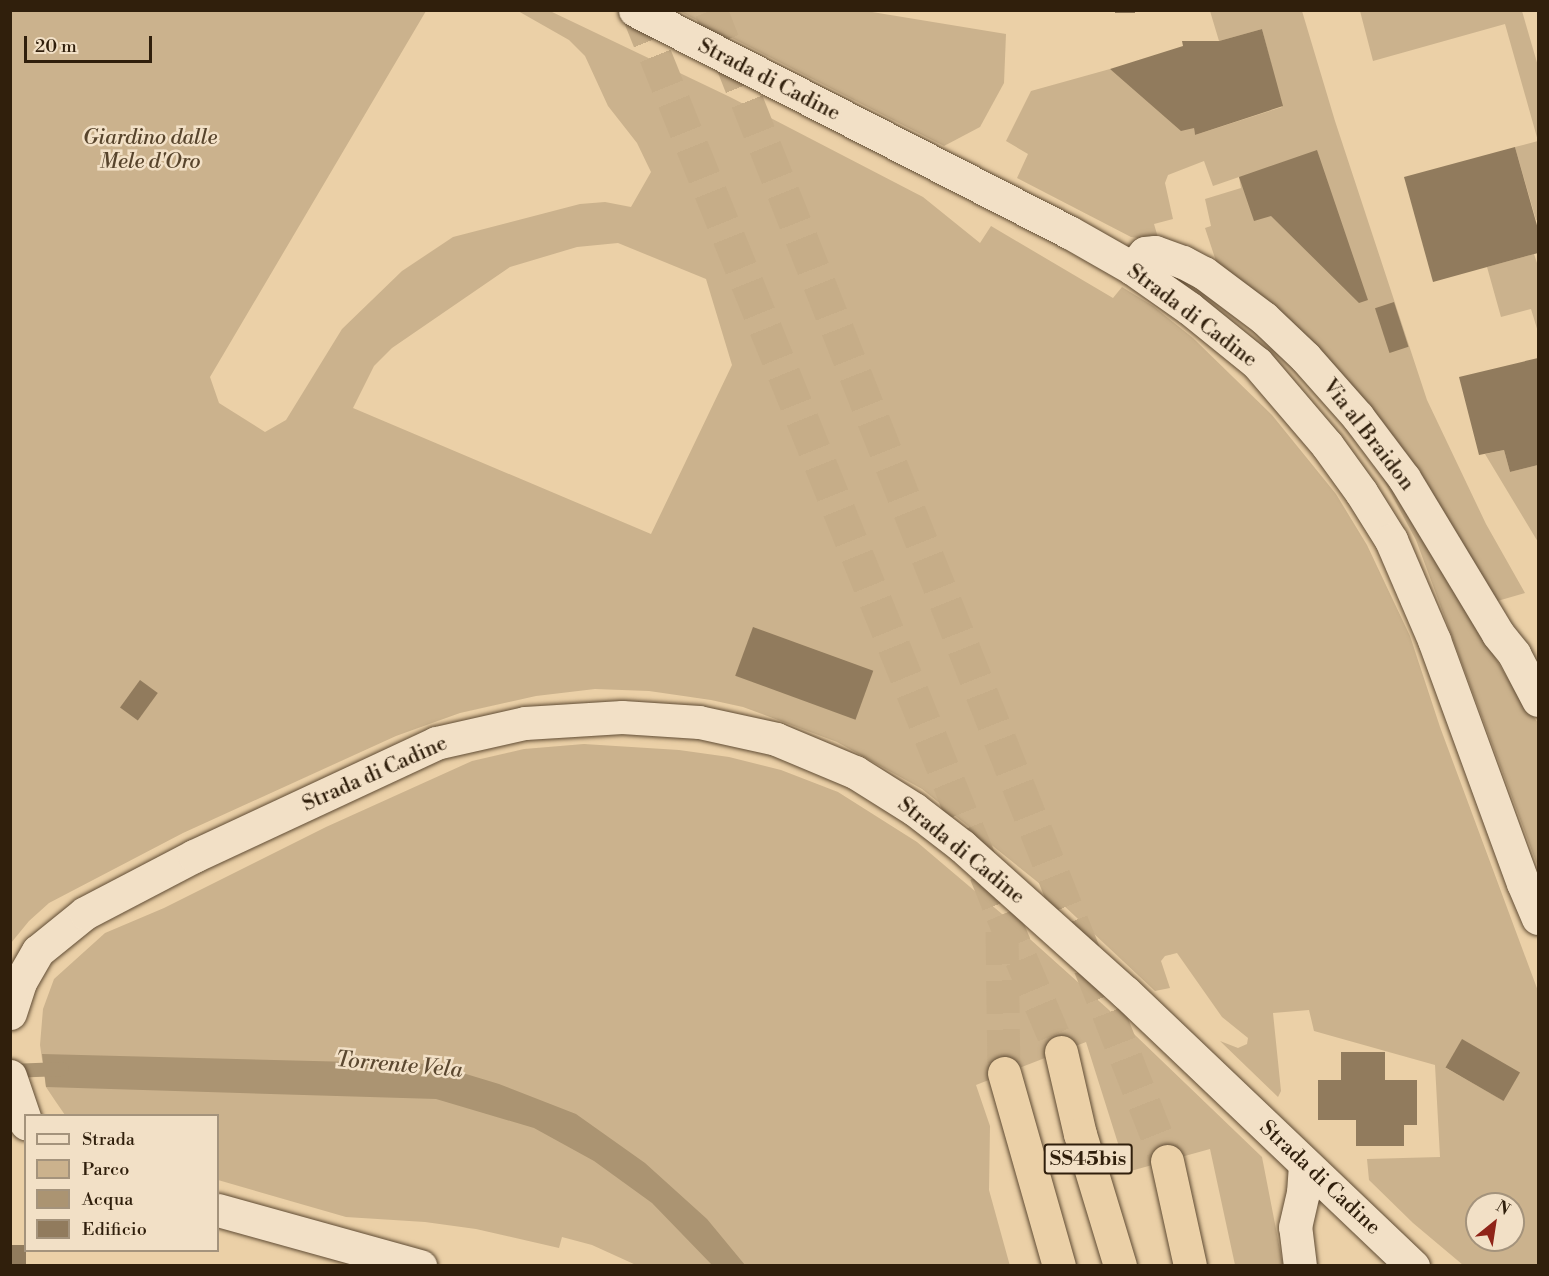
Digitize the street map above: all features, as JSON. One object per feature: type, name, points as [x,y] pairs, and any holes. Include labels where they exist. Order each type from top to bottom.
[{"type":"highway","name":"SS45bis","points":[[1060,1052],[1080,1134],[1120,1266]]},
{"type":"highway","points":[[1004,1074],[1059,1266]]},
{"type":"highway","points":[[1167,1161],[1190,1266]]},
{"type":"street","name":"Strada di Cadine","points":[[635,10],[1069,232],[1132,268],[1189,308],[1257,363],[1293,403],[1362,492],[1391,540],[1415,593],[1523,883],[1539,918]]},
{"type":"street","name":"Via al Braidon","points":[[1132,268],[1145,253],[1155,252],[1183,262],[1204,273],[1264,318],[1305,357],[1358,417],[1404,478],[1498,634],[1526,650],[1539,700]]},
{"type":"street","name":"Strada di Cadine","points":[[10,1013],[20,982],[38,951],[85,913],[194,856],[436,742],[525,723],[622,717],[699,722],[776,739],[855,772],[914,809],[962,846],[1125,992],[1413,1266]]},
{"type":"street","points":[[11,1082],[24,1118]]},
{"type":"street","points":[[1300,1266],[1295,1227],[1303,1193],[1305,1164]]},
{"type":"street","points":[[219,1210],[420,1266]]},
{"type":"green space","name":"Giardino dalle Mele d'Oro","points":[[11,11],[426,11],[210,377],[219,403],[265,432],[286,420],[342,329],[402,271],[453,237],[580,204],[605,202],[631,207],[651,172],[637,143],[608,106],[585,56],[569,40],[518,11],[550,11],[730,97],[923,197],[980,243],[991,226],[1113,298],[1122,287],[1153,306],[1193,338],[1272,415],[1336,494],[1367,545],[1410,636],[1440,727],[1538,991],[1538,1265],[1463,1265],[1413,1223],[1369,1180],[1367,1159],[1440,1157],[1435,1065],[1314,1031],[1309,1010],[1273,1013],[1281,1091],[1278,1097],[1220,1041],[1238,1048],[1247,1044],[1248,1038],[1222,1017],[1177,953],[1165,956],[1161,961],[1170,988],[1155,991],[1045,888],[922,789],[837,742],[743,707],[649,691],[595,689],[536,696],[460,713],[396,736],[183,833],[49,903],[29,921],[11,943]],"holes":[[[618,243],[706,279],[732,365],[651,534],[353,408],[374,366],[392,348],[510,267],[577,247]],[[1462,1040],[1504,1101],[1446,1068]]]},
{"type":"green space","points":[[679,11],[866,11],[1006,34],[1004,83],[980,127],[944,146]]},
{"type":"green space","points":[[1210,11],[1302,11],[1335,121],[1427,400],[1486,524],[1525,593],[1494,602],[1219,270],[1205,228],[1211,226],[1205,199],[1241,188],[1239,177],[1213,186],[1204,161],[1168,175],[1165,183],[1173,219],[1154,224],[1159,241],[1131,237],[1017,178],[1028,154],[1006,141],[1031,91],[1110,69],[1194,128],[1195,135],[1282,107],[1262,29],[1219,41]]},
{"type":"green space","points":[[1360,11],[1522,11],[1538,66],[1538,141],[1505,24],[1373,61]]},
{"type":"green space","points":[[1538,141],[1538,220],[1536,220],[1515,147]]},
{"type":"green space","points":[[1534,254],[1538,266],[1538,332],[1531,309],[1501,317],[1487,267]]},
{"type":"green space","points":[[1504,450],[1510,472],[1538,465],[1538,542],[1485,454]]},
{"type":"green space","points":[[1380,473],[1403,502],[1515,691],[1538,723],[1538,867],[1416,540]]},
{"type":"green space","points":[[584,744],[679,750],[729,757],[781,770],[838,792],[917,842],[1109,1010],[1262,1157],[1283,1265],[1235,1265],[1210,1149],[1127,1172],[1086,1042],[976,1085],[990,1126],[989,1190],[1010,1266],[636,1265],[592,1245],[562,1237],[559,1248],[476,1229],[425,1222],[346,1217],[219,1180],[219,1114],[64,1114],[46,1087],[40,1045],[43,1009],[54,979],[105,933],[164,908],[326,827],[472,761],[524,749]]},
{"type":"water","points":[[42,1054],[433,1064],[499,1084],[576,1114],[645,1163],[707,1219],[745,1265],[712,1265],[652,1203],[594,1161],[534,1128],[436,1099],[46,1087]]},
{"type":"building","points":[[1115,10],[1135,10],[1135,13],[1115,13]]},
{"type":"building","points":[[1262,29],[1283,106],[1195,135],[1194,128],[1181,131],[1110,69],[1183,46],[1182,41],[1219,41]]},
{"type":"building","points":[[1515,147],[1538,229],[1538,253],[1433,282],[1404,177]]},
{"type":"building","points":[[1317,150],[1368,300],[1359,303],[1271,216],[1254,221],[1239,177]]},
{"type":"building","points":[[1394,302],[1409,347],[1390,353],[1375,308]]},
{"type":"building","points":[[1538,358],[1538,465],[1510,472],[1504,450],[1479,455],[1459,377]]},
{"type":"building","points":[[753,627],[873,671],[855,720],[735,676]]},
{"type":"building","points":[[140,680],[158,693],[138,720],[120,708]]},
{"type":"building","points":[[1462,1039],[1520,1072],[1504,1101],[1446,1068]]},
{"type":"building","points":[[1341,1052],[1385,1052],[1385,1080],[1417,1080],[1417,1125],[1404,1125],[1404,1146],[1356,1146],[1356,1120],[1318,1120],[1318,1080],[1341,1080]]},
{"type":"building","points":[[10,1245],[24,1245],[26,1266],[10,1266]]},
{"type":"waterway","name":"Torrente Vela","points":[[10,1071],[62,1069]]},
{"type":"tunnel","points":[[637,10],[1002,914],[1061,1052]]},
{"type":"tunnel","points":[[711,10],[1167,1161]]},
{"type":"tunnel","points":[[1002,931],[1004,1073]]}]
